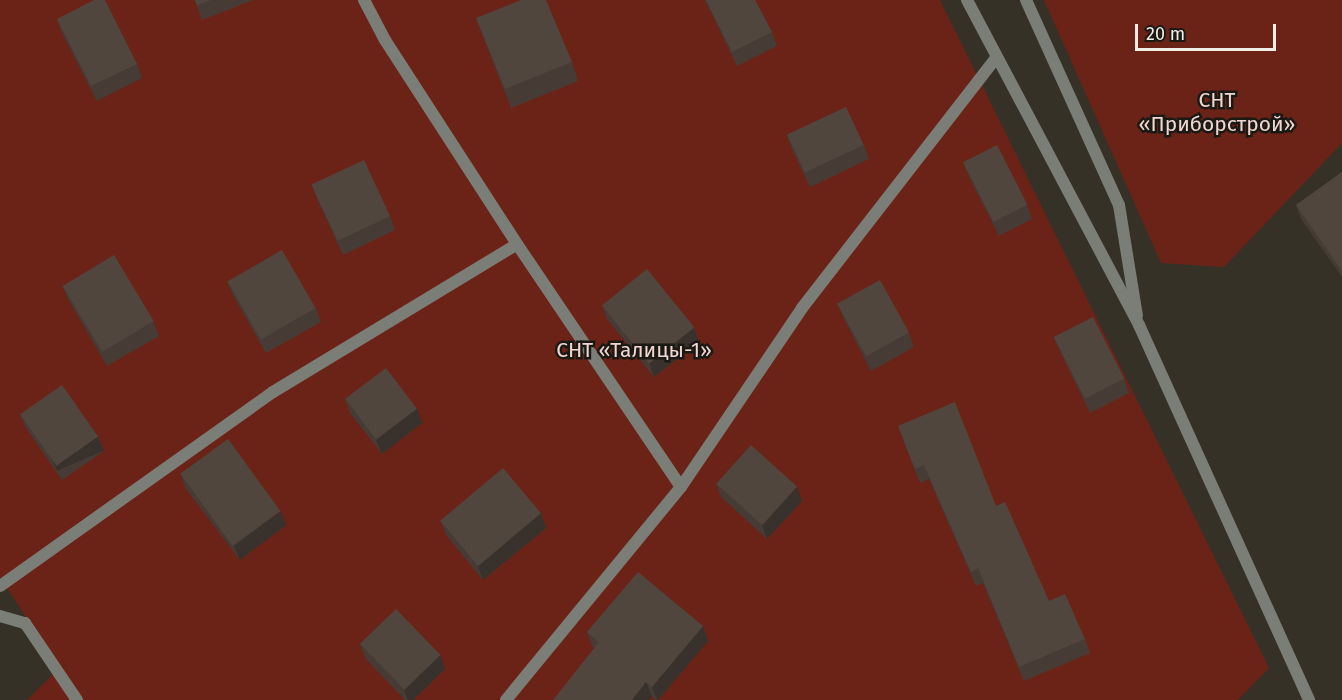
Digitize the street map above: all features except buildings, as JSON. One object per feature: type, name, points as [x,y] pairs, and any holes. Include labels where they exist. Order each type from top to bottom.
[{"type":"lane","points":[[364,0],[385,40],[517,244],[681,487]]},
{"type":"lane","points":[[967,0],[995,59],[1139,325],[1309,700]]},
{"type":"lane","points":[[1026,0],[1119,205],[1139,325]]},
{"type":"lane","points":[[506,700],[681,487],[802,308],[995,59]]},
{"type":"lane","points":[[0,586],[273,392],[517,244]]},
{"type":"lane","points":[[0,616],[25,623],[77,700]]},
{"type":"green space","name":"СНТ «Талицы-1»","points":[[0,0],[940,0],[1269,668],[1238,700],[27,700],[59,668],[0,577]]},
{"type":"green space","name":"СНТ «Приборстрой»","points":[[1044,0],[1342,0],[1342,143],[1224,267],[1161,263]]}]
